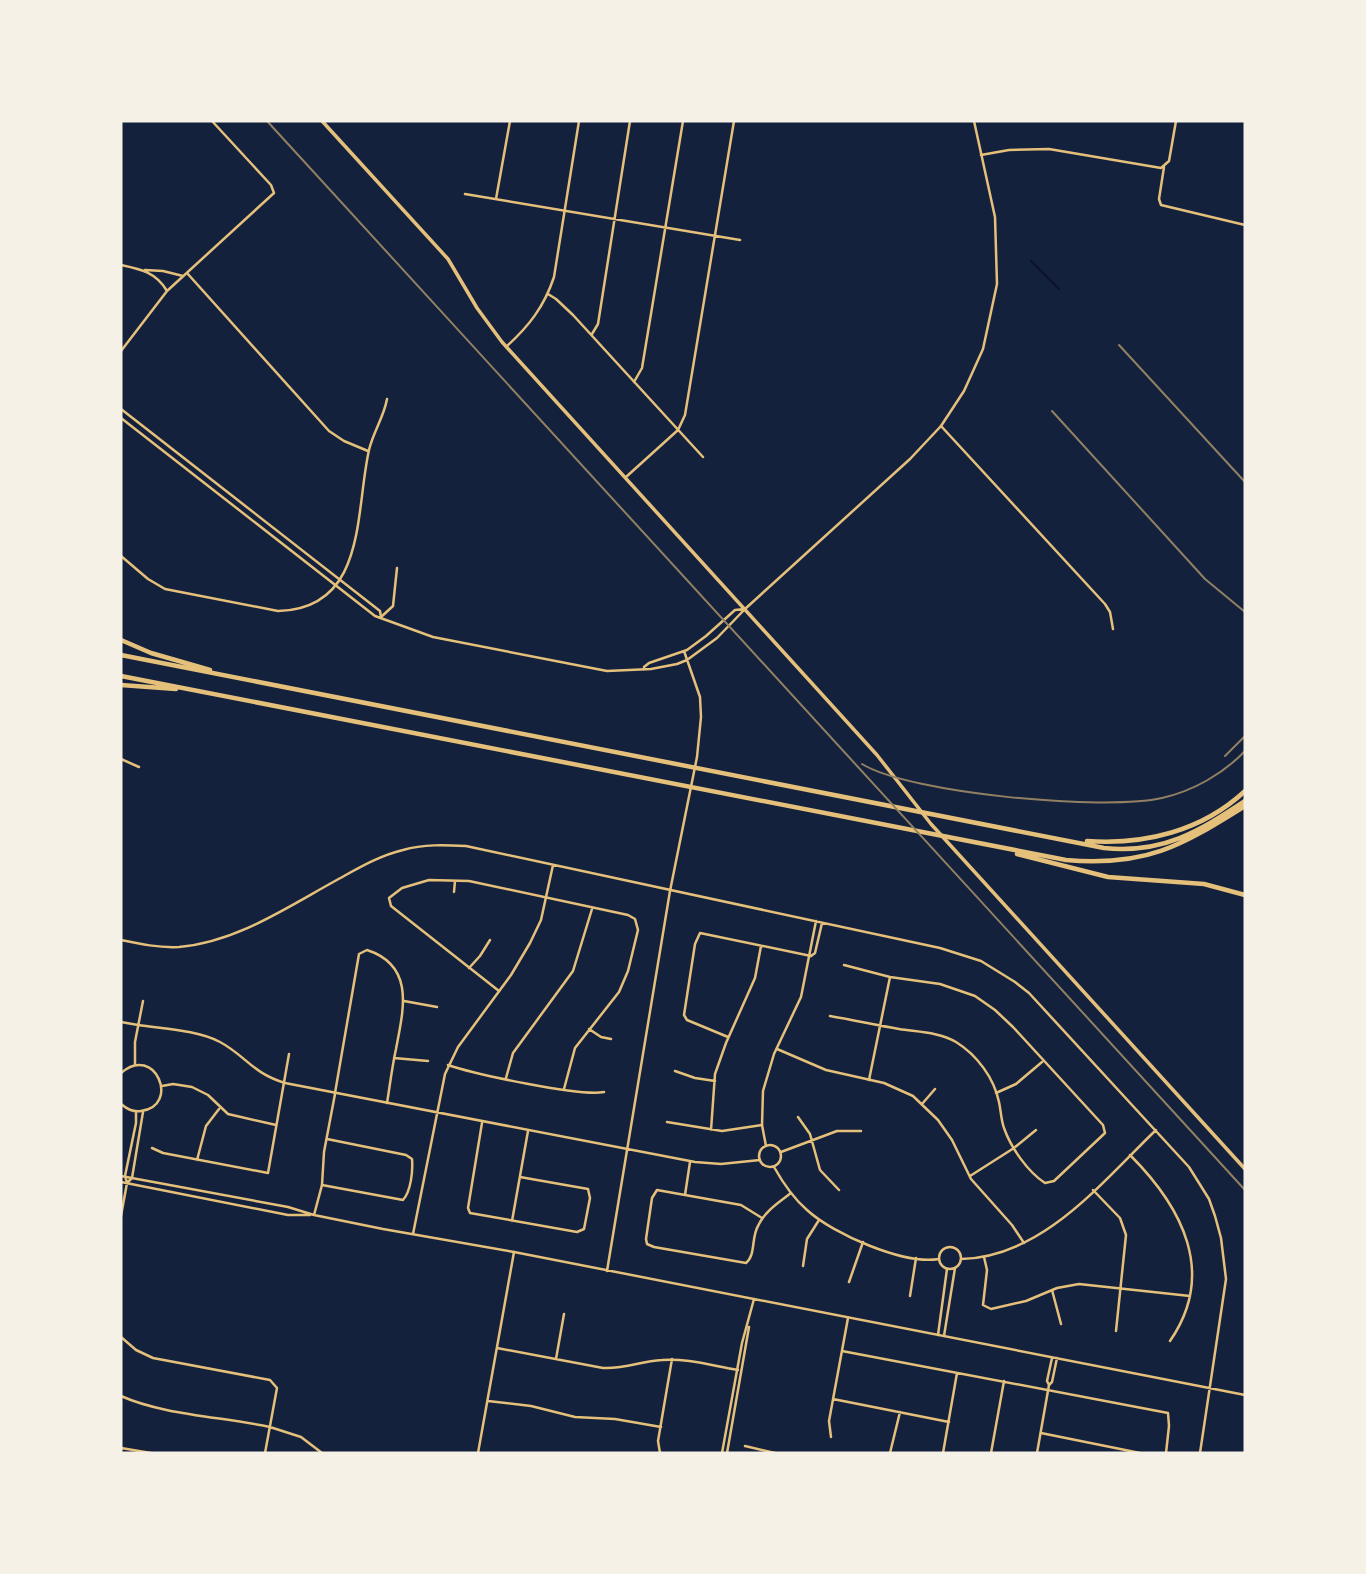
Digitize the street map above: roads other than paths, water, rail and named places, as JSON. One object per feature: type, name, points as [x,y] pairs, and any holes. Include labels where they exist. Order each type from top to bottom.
[{"type":"highway","points":[[121,640],[151,653],[217,673]]},
{"type":"highway","points":[[121,655],[1114,849],[1154,846],[1196,832],[1245,804]]},
{"type":"highway","points":[[121,676],[1066,860],[1119,861],[1151,855],[1187,842],[1245,804]]},
{"type":"highway","points":[[121,685],[184,689]]},
{"type":"highway","points":[[1073,841],[1131,841],[1169,834],[1216,813],[1245,791]]},
{"type":"highway","points":[[997,848],[1108,877],[1204,884],[1245,895]]},
{"type":"main road","points":[[322,121],[448,259],[477,308],[506,346],[877,755],[931,824],[1245,1169]]},
{"type":"street","points":[[121,351],[167,290],[270,198],[274,191],[212,121]]},
{"type":"street","points":[[496,199],[509,121]]},
{"type":"street","points":[[506,346],[530,323],[548,294],[554,276],[579,121]]},
{"type":"street","points":[[592,335],[598,324],[630,121]]},
{"type":"street","points":[[634,382],[642,368],[683,121]]},
{"type":"street","points":[[625,478],[678,430],[685,415],[734,121]]},
{"type":"street","points":[[121,418],[375,616],[433,637],[607,671],[665,667],[687,660],[722,633],[911,459],[941,426],[959,400],[986,339],[995,302],[995,218],[975,121]]},
{"type":"street","points":[[1176,121],[1170,156],[1164,167],[1159,200],[1161,205],[1245,225]]},
{"type":"street","points":[[981,155],[1009,150],[1049,149],[1154,168],[1164,167]]},
{"type":"street","points":[[465,194],[740,240]]},
{"type":"street","points":[[121,265],[185,275],[333,434],[369,451]]},
{"type":"street","points":[[145,270],[167,290]]},
{"type":"street","points":[[548,294],[592,335],[703,457]]},
{"type":"street","points":[[121,556],[148,579],[165,589],[256,609],[286,611],[307,606],[337,586],[351,560],[369,451],[387,399]]},
{"type":"street","points":[[121,409],[380,611],[381,617]]},
{"type":"street","points":[[941,426],[1105,604],[1113,629]]},
{"type":"street","points":[[141,434],[146,428]]},
{"type":"street","points":[[169,456],[174,450]]},
{"type":"street","points":[[381,617],[393,606],[397,568]]},
{"type":"street","points":[[642,669],[649,663],[684,652],[735,610],[745,610]]},
{"type":"street","points":[[607,1271],[670,891],[697,757],[700,697],[684,652]]},
{"type":"street","points":[[121,759],[139,767]]},
{"type":"street","points":[[121,940],[155,947],[178,947],[216,940],[253,927],[380,857],[404,849],[436,845],[466,846],[968,956],[997,970],[1029,993],[1156,1130],[1198,1181],[1209,1199],[1222,1238],[1226,1279],[1200,1453]]},
{"type":"street","points":[[413,1234],[441,1086],[448,1065],[530,943],[541,920],[553,865]]},
{"type":"street","points":[[499,992],[391,906],[389,898],[412,884],[429,880],[469,881],[628,915],[635,919],[638,930],[620,992],[573,1051],[565,1089]]},
{"type":"street","points":[[454,892],[455,881]]},
{"type":"street","points":[[506,1078],[513,1054],[573,971],[592,908]]},
{"type":"street","points":[[766,1146],[762,1125],[763,1090],[777,1049],[802,998],[816,922]]},
{"type":"street","points":[[811,956],[815,953],[822,923]]},
{"type":"street","points":[[728,1037],[685,1018],[684,1009],[695,944],[700,933],[811,956]]},
{"type":"street","points":[[469,968],[490,940]]},
{"type":"street","points":[[711,1130],[720,1057],[755,978],[761,945]]},
{"type":"street","points":[[314,1215],[322,1185],[327,1139],[360,952],[367,950],[388,962],[402,984],[404,1001],[387,1103]]},
{"type":"street","points":[[830,1016],[933,1033],[956,1042],[979,1061],[996,1093],[1003,1125],[1014,1148],[1045,1183],[1054,1181],[1102,1136],[1105,1127],[1013,1027],[975,996],[940,984],[890,977],[844,965]]},
{"type":"street","points":[[869,1080],[890,977]]},
{"type":"street","points":[[135,1065],[134,1050],[143,1001]]},
{"type":"street","points":[[404,1001],[437,1007]]},
{"type":"street","points":[[121,1022],[210,1038],[228,1047],[257,1071],[285,1083],[335,1094],[690,1162],[721,1164],[760,1160]]},
{"type":"street","points":[[589,1029],[611,1040]]},
{"type":"street","points":[[777,1049],[826,1070],[896,1088],[922,1104],[952,1140],[970,1177],[1024,1243]]},
{"type":"street","points":[[152,1148],[163,1153],[268,1173],[289,1054]]},
{"type":"street","points":[[394,1058],[428,1061]]},
{"type":"street","points":[[996,1093],[1016,1084],[1043,1061]]},
{"type":"street","points":[[121,1073],[135,1065],[144,1065],[154,1070],[162,1086],[156,1104],[143,1111],[136,1112],[121,1104]]},
{"type":"street","points":[[448,1065],[471,1072],[588,1093],[604,1092]]},
{"type":"street","points":[[675,1071],[715,1081]]},
{"type":"street","points":[[162,1086],[173,1084],[192,1087],[208,1095],[220,1108],[240,1118],[276,1125]]},
{"type":"street","points":[[922,1104],[935,1089]]},
{"type":"street","points":[[197,1160],[206,1126],[220,1108]]},
{"type":"street","points":[[121,1216],[127,1183],[132,1178],[143,1111]]},
{"type":"street","points":[[127,1183],[123,1176],[136,1123],[136,1112]]},
{"type":"street","points":[[798,1117],[812,1140],[820,1170],[839,1190]]},
{"type":"street","points":[[667,1122],[711,1130],[762,1125]]},
{"type":"street","points":[[482,1123],[468,1208],[470,1213],[582,1232],[590,1198],[590,1192],[586,1188],[520,1177]]},
{"type":"street","points":[[970,1177],[1036,1130]]},
{"type":"street","points":[[961,1259],[984,1257],[1024,1243],[1058,1223],[1156,1130]]},
{"type":"street","points":[[512,1221],[527,1131]]},
{"type":"street","points":[[781,1152],[837,1131],[861,1131]]},
{"type":"street","points":[[322,1185],[403,1200],[408,1192],[412,1164],[412,1159],[406,1154],[327,1139]]},
{"type":"street","points":[[766,1146],[775,1146],[781,1152],[780,1161],[774,1167],[766,1167],[760,1160],[760,1152],[766,1146]]},
{"type":"street","points":[[1130,1155],[1161,1188],[1179,1219],[1190,1258],[1190,1296],[1183,1322],[1170,1341]]},
{"type":"street","points":[[685,1195],[690,1162]]},
{"type":"street","points":[[774,1167],[791,1193],[819,1220],[900,1255],[939,1259]]},
{"type":"street","points":[[123,1176],[1245,1395]]},
{"type":"street","points":[[121,1182],[288,1215],[314,1215]]},
{"type":"street","points":[[762,1218],[741,1205],[660,1190],[654,1192],[647,1244],[748,1262],[762,1218],[791,1193]]},
{"type":"street","points":[[1093,1191],[1114,1211],[1124,1227],[1126,1243],[1116,1331]]},
{"type":"street","points":[[803,1266],[807,1239],[819,1220]]},
{"type":"street","points":[[849,1282],[863,1241]]},
{"type":"street","points":[[939,1259],[943,1250],[950,1247],[959,1252],[961,1259],[955,1268],[944,1336]]},
{"type":"street","points":[[478,1453],[514,1252]]},
{"type":"street","points":[[984,1257],[987,1270],[984,1306],[998,1309],[1052,1290],[1079,1284],[1190,1296]]},
{"type":"street","points":[[910,1296],[916,1258]]},
{"type":"street","points":[[939,1259],[947,1269],[955,1268]]},
{"type":"street","points":[[938,1335],[947,1269]]},
{"type":"street","points":[[1052,1290],[1061,1324]]},
{"type":"street","points":[[727,1453],[754,1299]]},
{"type":"street","points":[[556,1359],[564,1314]]},
{"type":"street","points":[[831,1437],[833,1399],[848,1318]]},
{"type":"street","points":[[722,1453],[737,1370],[750,1320]]},
{"type":"street","points":[[121,1337],[136,1350],[153,1358],[272,1381],[277,1388],[265,1453]]},
{"type":"street","points":[[497,1348],[620,1369],[671,1359],[742,1371]]},
{"type":"street","points":[[842,1351],[1049,1387],[1168,1413],[1166,1453]]},
{"type":"street","points":[[1049,1387],[1047,1381],[1052,1357]]},
{"type":"street","points":[[1037,1453],[1057,1358]]},
{"type":"street","points":[[660,1453],[658,1441],[671,1359]]},
{"type":"street","points":[[943,1453],[957,1373]]},
{"type":"street","points":[[991,1453],[1004,1381]]},
{"type":"street","points":[[121,1396],[140,1403],[270,1427],[301,1437],[322,1453]]},
{"type":"street","points":[[833,1399],[949,1422]]},
{"type":"street","points":[[488,1401],[531,1406],[575,1417],[615,1419],[661,1427]]},
{"type":"street","points":[[890,1453],[900,1412]]},
{"type":"street","points":[[1041,1433],[1140,1453]]},
{"type":"street","points":[[745,1446],[775,1453]]},
{"type":"street","points":[[121,1448],[151,1453]]},
{"type":"waterway","points":[[1031,261],[1059,289]]},
{"type":"railway","points":[[267,121],[1245,1190]]},
{"type":"railway","points":[[1119,345],[1245,482]]},
{"type":"railway","points":[[1052,411],[1205,579],[1245,612]]},
{"type":"railway","points":[[1225,756],[1245,736]]},
{"type":"railway","points":[[862,764],[887,775],[963,791],[1055,801],[1135,802],[1174,795],[1196,786],[1227,767],[1245,751]]}]
